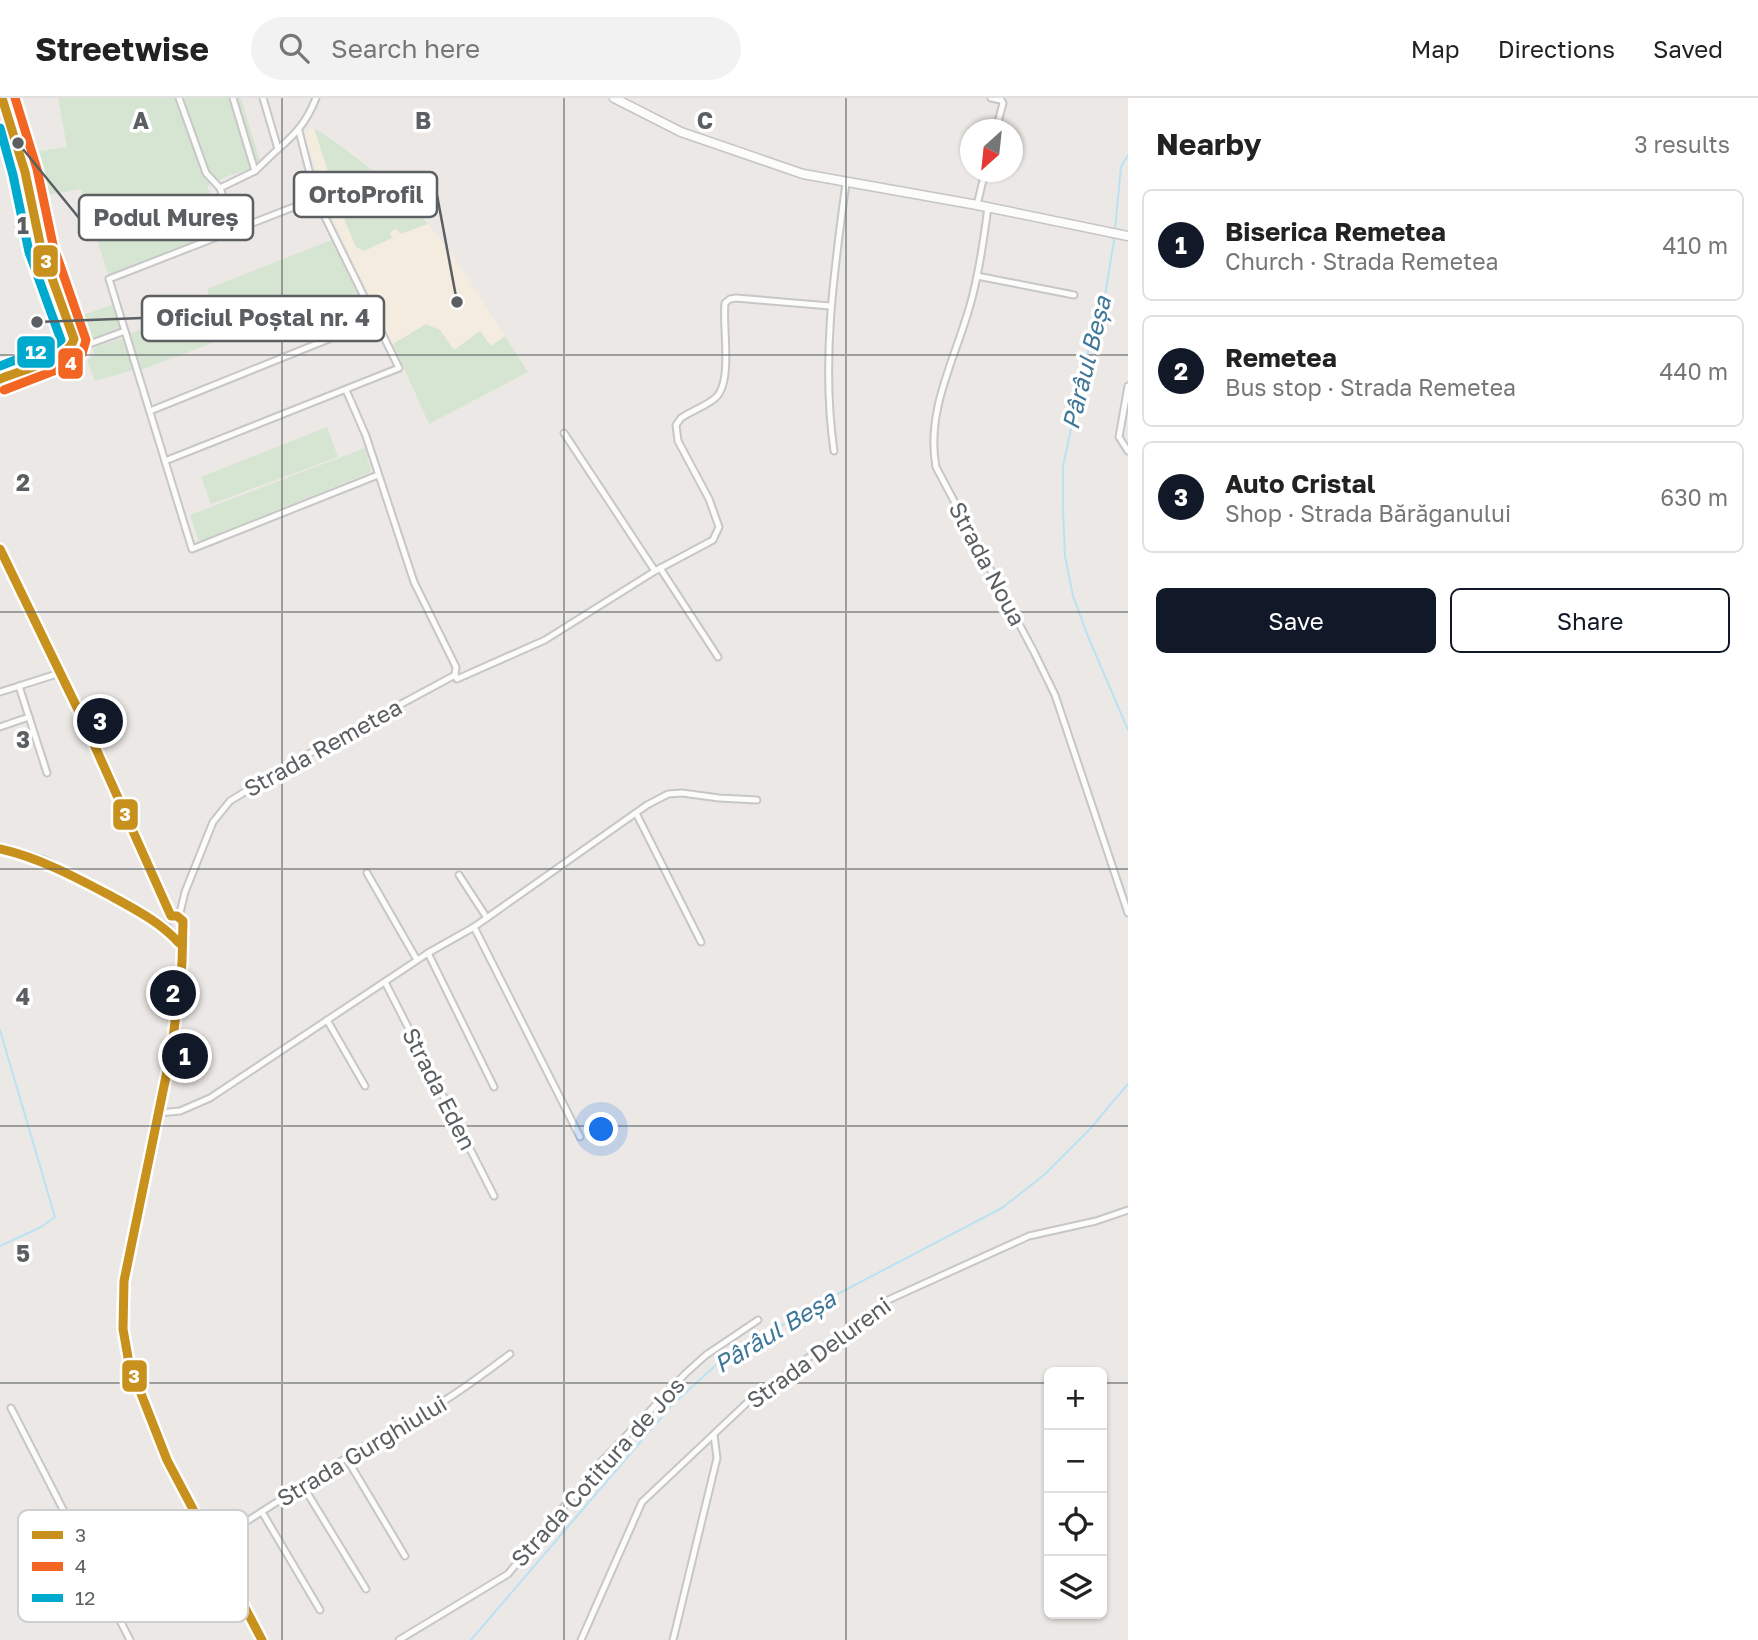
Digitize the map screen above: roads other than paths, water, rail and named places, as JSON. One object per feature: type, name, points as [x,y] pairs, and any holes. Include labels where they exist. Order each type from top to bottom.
[{"type":"main road","points":[[0,379],[62,355],[72,347],[73,335],[41,248],[25,172],[2,98]]},
{"type":"street","points":[[178,98],[206,173],[220,188],[235,230]]},
{"type":"street","points":[[233,98],[255,171]]},
{"type":"street","points":[[263,98],[278,149]]},
{"type":"street","points":[[220,188],[255,171],[299,131],[316,98]]},
{"type":"street","points":[[614,98],[681,132],[738,154],[803,174],[988,207],[1125,236]]},
{"type":"street","points":[[992,98],[1003,103],[999,119]]},
{"type":"street","points":[[165,461],[399,368],[317,198],[299,131]]},
{"type":"street","points":[[977,205],[983,182]]},
{"type":"street","points":[[834,452],[830,425],[830,306],[846,183]]},
{"type":"street","points":[[317,198],[109,279],[192,549],[378,475]]},
{"type":"street","name":"Strada Noua","points":[[988,207],[972,300],[938,407],[934,435],[936,467],[1055,695],[1128,913]]},
{"type":"street","points":[[977,276],[1074,295]]},
{"type":"street","name":"Strada Remetea","points":[[171,922],[212,822],[230,801],[290,764],[456,675],[457,679],[545,640],[658,569],[713,540],[719,527],[709,499],[675,433],[681,418],[715,399],[721,392],[724,382],[725,303],[736,298],[830,306]]},
{"type":"street","points":[[150,411],[376,320]]},
{"type":"street","points":[[72,347],[81,347],[125,331]]},
{"type":"street","points":[[1128,386],[1119,437],[1128,451]]},
{"type":"street","points":[[346,390],[366,436],[414,582],[456,667],[456,675]]},
{"type":"street","points":[[564,433],[718,657]]},
{"type":"street","points":[[0,549],[164,897],[183,949]]},
{"type":"street","points":[[0,692],[60,673]]},
{"type":"street","points":[[19,686],[47,773]]},
{"type":"street","points":[[0,727],[29,717]]},
{"type":"street","points":[[158,1113],[180,1111],[210,1098],[417,960],[474,927],[636,813],[668,794],[757,800]]},
{"type":"street","points":[[636,813],[701,942]]},
{"type":"street","points":[[0,849],[42,860],[153,919],[171,922]]},
{"type":"street","points":[[367,873],[417,960]]},
{"type":"street","points":[[459,875],[487,918]]},
{"type":"street","points":[[171,922],[176,933],[181,930],[183,949],[175,1023],[126,1269],[123,1329],[129,1363],[156,1435],[194,1510]]},
{"type":"street","points":[[474,927],[580,1137]]},
{"type":"street","points":[[428,953],[494,1087]]},
{"type":"street","name":"Strada Eden","points":[[385,982],[494,1196]]},
{"type":"street","points":[[327,1020],[365,1086]]},
{"type":"street","name":"Strada Delureni","points":[[581,1640],[642,1502],[750,1400],[888,1300],[1030,1236],[1096,1221],[1128,1210]]},
{"type":"street","name":"Strada Cotitura de Jos","points":[[399,1640],[508,1574],[602,1461],[686,1373],[706,1355],[758,1320]]},
{"type":"street","name":"Strada Gurghiului","points":[[248,1521],[376,1439],[445,1402],[510,1354]]},
{"type":"street","points":[[10,1408],[63,1510]]},
{"type":"street","points":[[673,1640],[717,1458],[714,1435]]},
{"type":"street","points":[[346,1459],[405,1556]]},
{"type":"street","points":[[303,1486],[366,1589]]},
{"type":"street","points":[[262,1512],[320,1610]]},
{"type":"street","points":[[248,1614],[262,1640]]},
{"type":"street","points":[[121,1622],[130,1640]]},
{"type":"waterway","name":"Pârâul Beșa","points":[[1115,229],[1121,167],[1128,155]]},
{"type":"waterway","name":"Pârâul Beșa","points":[[1115,235],[1105,295],[1075,393],[1075,411],[1063,466],[1063,510],[1065,556],[1073,596],[1128,730]]},
{"type":"waterway","points":[[0,1030],[55,1217],[41,1227],[0,1246]]},
{"type":"waterway","name":"Pârâul Beșa","points":[[471,1640],[672,1405],[715,1366],[807,1310],[1002,1208],[1044,1175],[1089,1130],[1128,1084]]},
{"type":"place","name":"Podul Mureș","points":[[18,143]]},
{"type":"place","name":"OrtoProfil","points":[[457,302]]},
{"type":"place","name":"Oficiul Poștal nr. 4","points":[[37,322]]},
{"type":"place","name":"Auto Cristal","points":[[100,721]]},
{"type":"place","name":"Remetea","points":[[173,993]]},
{"type":"place","name":"Biserica Remetea","points":[[185,1056]]}]
